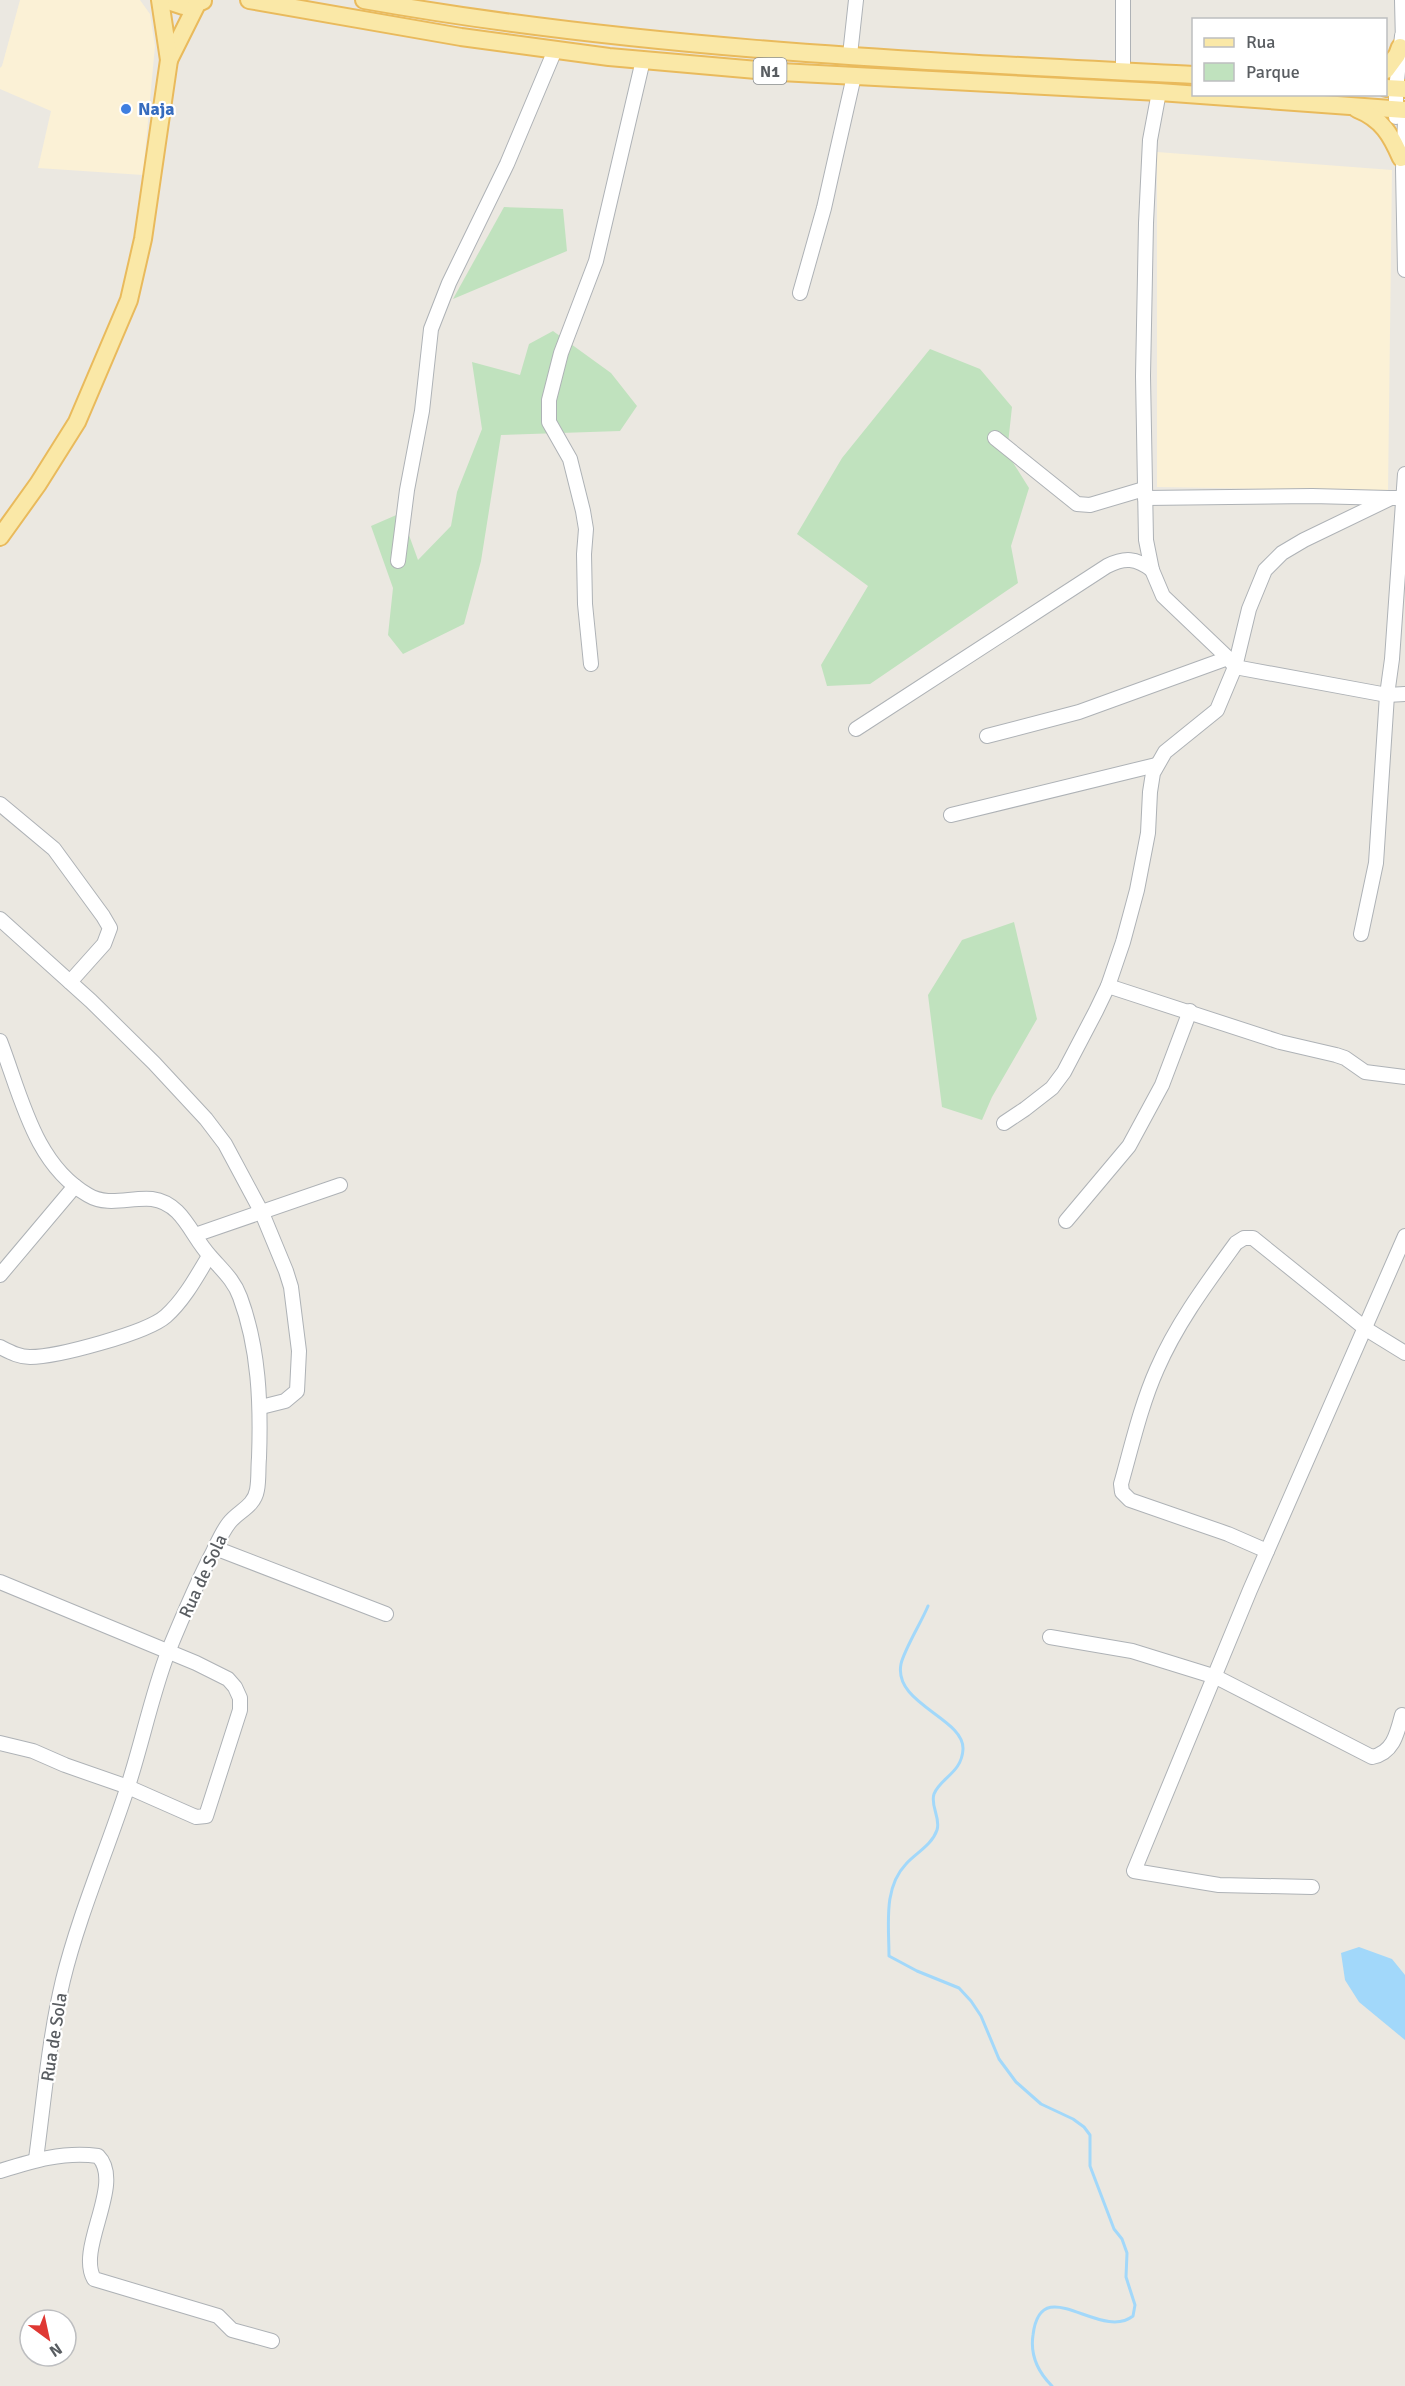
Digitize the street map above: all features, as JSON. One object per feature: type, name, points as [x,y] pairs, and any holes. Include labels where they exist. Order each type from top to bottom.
[{"type":"main road","points":[[0,537],[38,484],[77,422],[129,300],[143,239],[169,60],[160,0]]},
{"type":"main road","points":[[165,0],[183,6],[200,2]]},
{"type":"main road","name":"N1","points":[[249,0],[406,28],[555,50],[643,60],[854,76],[1192,94]]},
{"type":"main road","name":"N1","points":[[364,0],[456,16],[692,44],[1192,75]]},
{"type":"main road","points":[[169,60],[200,2]]},
{"type":"main road","points":[[1387,69],[1403,47]]},
{"type":"main road","name":"N1","points":[[1213,96],[1348,106],[1402,113]]},
{"type":"main road","points":[[1348,106],[1365,112],[1380,122],[1392,137],[1403,159]]},
{"type":"street","points":[[850,55],[856,0]]},
{"type":"street","points":[[1123,0],[1124,71]]},
{"type":"street","points":[[1402,0],[1403,47],[1398,86],[1402,113],[1405,270]]},
{"type":"street","points":[[398,561],[406,490],[422,411],[430,329],[449,283],[507,164],[555,50]]},
{"type":"street","points":[[591,664],[585,604],[584,520],[570,459],[549,422],[549,400],[561,353],[596,261],[643,60]]},
{"type":"street","points":[[800,293],[824,208],[854,76]]},
{"type":"street","points":[[1159,92],[1150,140],[1146,223],[1143,366],[1146,540],[1152,570],[1167,601],[1231,662]]},
{"type":"street","points":[[995,438],[1077,504],[1090,505],[1144,494],[1398,498]]},
{"type":"street","points":[[1361,934],[1376,863],[1398,498],[1405,474]]},
{"type":"street","points":[[1004,1123],[1052,1088],[1064,1072],[1108,986],[1123,942],[1139,881],[1148,833],[1151,780],[1156,765],[1178,741],[1215,713],[1257,587],[1272,561],[1304,540],[1398,498]]},
{"type":"street","points":[[856,729],[1107,566],[1127,559],[1142,563],[1152,570]]},
{"type":"street","points":[[987,736],[1079,712],[1190,673],[1231,662],[1387,695],[1405,694]]},
{"type":"street","points":[[951,815],[1156,765]]},
{"type":"street","points":[[0,804],[54,849],[110,928],[104,945],[70,982]]},
{"type":"street","points":[[0,919],[70,982],[154,1064],[206,1119],[225,1144],[262,1213],[291,1287],[299,1369],[297,1391],[290,1399],[261,1407]]},
{"type":"street","points":[[1108,986],[1280,1042],[1336,1054],[1365,1072],[1405,1077]]},
{"type":"street","points":[[1066,1221],[1130,1146],[1162,1085],[1190,1011]]},
{"type":"street","name":"Rua de Sola","points":[[0,1041],[43,1149],[75,1186],[91,1197],[103,1201],[142,1199],[162,1201],[181,1215],[209,1256],[226,1272],[240,1295],[255,1361],[261,1407],[257,1491],[251,1505],[230,1522],[215,1548],[168,1652],[128,1787],[81,1920],[56,2012],[36,2159]]},
{"type":"street","points":[[195,1235],[340,1185]]},
{"type":"street","points":[[0,1275],[75,1186]]},
{"type":"street","points":[[1312,1887],[1219,1885],[1134,1871],[1267,1551],[1405,1236]]},
{"type":"street","points":[[1267,1551],[1228,1534],[1130,1500],[1122,1492],[1121,1484],[1144,1404],[1157,1369],[1194,1301],[1236,1242],[1244,1238],[1253,1238],[1366,1329],[1405,1353]]},
{"type":"street","points":[[0,1347],[23,1356],[50,1356],[140,1330],[159,1321],[174,1308],[209,1256]]},
{"type":"street","points":[[215,1548],[386,1614]]},
{"type":"street","points":[[0,1582],[228,1679],[240,1698],[240,1710],[206,1816],[196,1817],[128,1787],[33,1751],[0,1743]]},
{"type":"street","points":[[1050,1637],[1132,1651],[1216,1677],[1372,1756],[1383,1754],[1391,1746],[1397,1737],[1402,1715]]},
{"type":"street","points":[[0,2171],[36,2159],[82,2154],[98,2156],[104,2162],[106,2172],[102,2203],[89,2259],[89,2271],[94,2279],[218,2316],[232,2330],[272,2341]]},
{"type":"shaded area","points":[[20,0],[140,0],[150,14],[155,46],[143,175],[38,168],[51,111],[0,89],[0,68]]},
{"type":"shaded area","points":[[1157,152],[1392,170],[1388,491],[1157,487]]},
{"type":"green space","points":[[504,207],[563,209],[567,251],[453,299]]},
{"type":"green space","points":[[553,331],[611,373],[637,406],[620,431],[501,435],[481,561],[464,624],[403,654],[388,635],[393,588],[371,526],[401,513],[418,560],[451,526],[457,492],[482,429],[472,362],[520,375],[529,344]]},
{"type":"green space","points":[[930,349],[980,369],[1012,407],[1007,453],[1029,488],[1011,546],[1018,583],[870,684],[827,686],[821,665],[868,586],[797,534],[842,458]]},
{"type":"green space","points":[[1014,922],[1037,1019],[992,1097],[982,1120],[942,1107],[928,995],[962,940]]},
{"type":"water","points":[[1359,1947],[1392,1959],[1405,1975],[1405,2040],[1359,2002],[1345,1980],[1341,1953]]},
{"type":"waterway","points":[[928,1606],[903,1658],[901,1678],[907,1690],[917,1700],[953,1728],[960,1738],[963,1749],[959,1764],[934,1794],[933,1803],[938,1821],[935,1835],[906,1864],[894,1884],[888,1920],[889,1956],[917,1971],[959,1988],[981,2016],[999,2059],[1016,2082],[1041,2104],[1073,2119],[1084,2127],[1090,2135],[1090,2166],[1114,2229],[1122,2239],[1127,2253],[1126,2277],[1135,2305],[1133,2316],[1120,2322],[1105,2321],[1059,2307],[1047,2308],[1038,2317],[1032,2342],[1034,2356],[1039,2369],[1052,2386]]},
{"type":"place","name":"Naja","points":[[126,109]]}]
